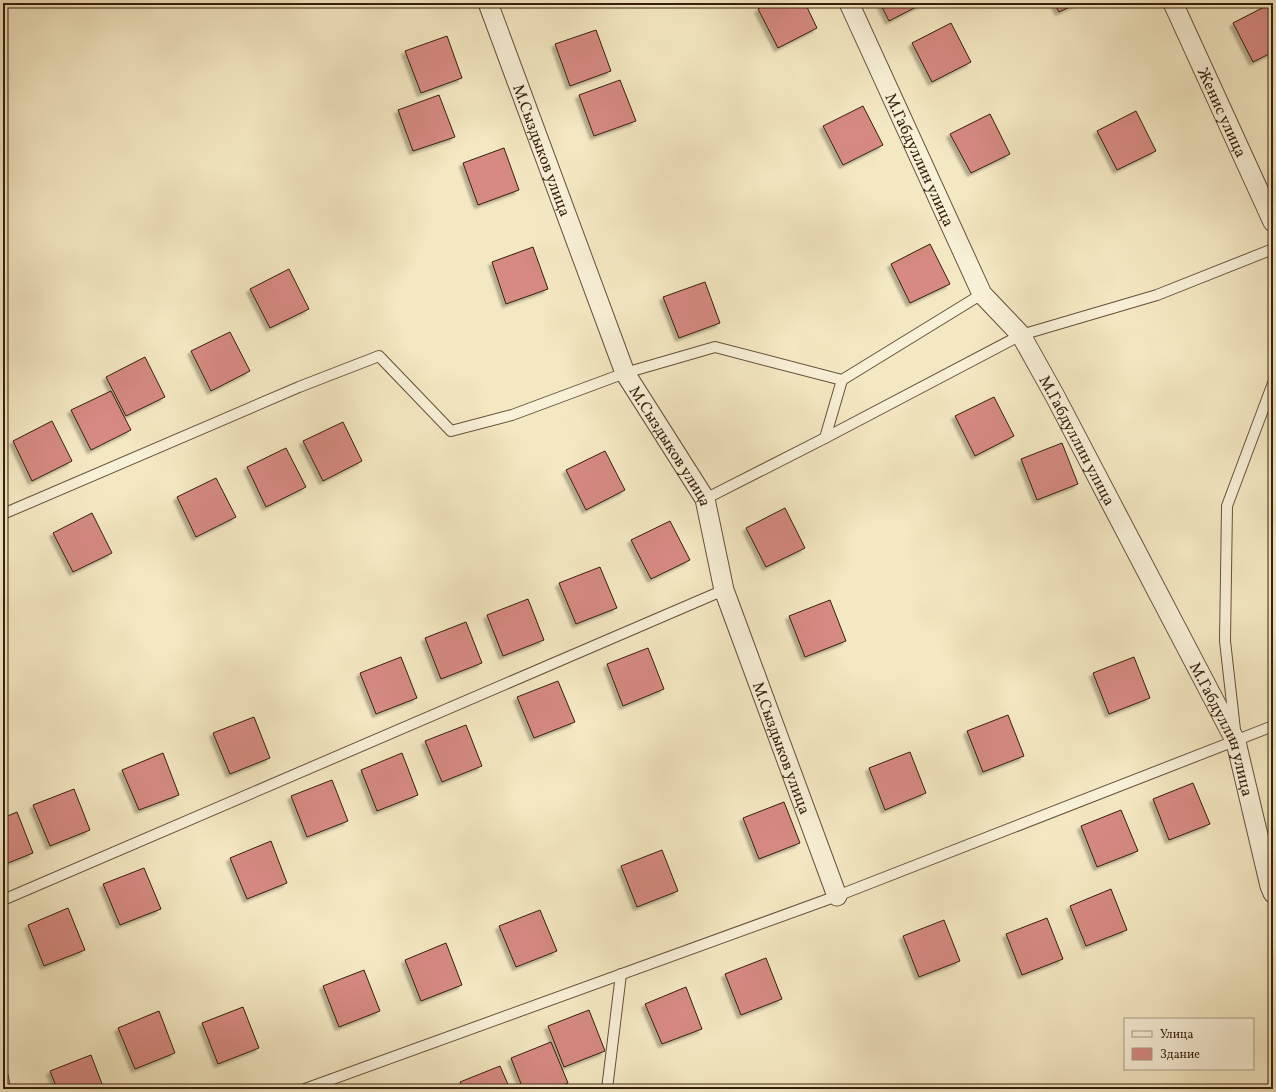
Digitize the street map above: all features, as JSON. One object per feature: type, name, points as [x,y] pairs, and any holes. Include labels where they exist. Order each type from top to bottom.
[{"type":"street","name":"М.Сыздыков улица","points":[[488,3],[625,373],[705,499],[724,590],[837,896]]},
{"type":"street","name":"М.Габдуллин улица","points":[[849,3],[982,294],[1021,335],[1055,396],[1236,742],[1270,886],[1273,893]]},
{"type":"street","name":"Женис улица","points":[[1173,3],[1273,222]]},
{"type":"lane","points":[[705,499],[1021,335],[1157,295],[1273,249]]},
{"type":"lane","points":[[825,438],[842,380],[982,294]]},
{"type":"lane","points":[[3,514],[299,386],[380,356],[451,431],[512,415],[625,373],[715,347],[842,380]]},
{"type":"lane","points":[[1236,742],[1225,641],[1227,506],[1273,383]]},
{"type":"lane","points":[[3,900],[724,590]]},
{"type":"lane","points":[[305,1089],[837,896],[1236,742],[1273,726]]},
{"type":"lane","points":[[607,1089],[621,974]]},
{"type":"lane","points":[[3,1077],[5,1089]]},
{"type":"building","points":[[769,3],[805,3],[817,28],[778,48],[758,9]]},
{"type":"building","points":[[880,3],[924,3],[889,21]]},
{"type":"building","points":[[1054,3],[1078,3],[1059,12]]},
{"type":"building","points":[[1272,3],[1273,52],[1253,62],[1233,23]]},
{"type":"building","points":[[951,23],[971,62],[932,82],[912,43]]},
{"type":"building","points":[[596,30],[611,71],[570,86],[555,44]]},
{"type":"building","points":[[447,36],[462,78],[421,93],[405,51]]},
{"type":"building","points":[[620,80],[636,121],[594,136],[579,95]]},
{"type":"building","points":[[439,95],[455,137],[413,151],[398,110]]},
{"type":"building","points":[[863,106],[883,145],[843,165],[823,126]]},
{"type":"building","points":[[1136,111],[1156,151],[1117,170],[1097,131]]},
{"type":"building","points":[[990,114],[1010,154],[971,173],[950,134]]},
{"type":"building","points":[[504,148],[519,190],[478,205],[463,163]]},
{"type":"building","points":[[930,244],[950,284],[910,303],[891,264]]},
{"type":"building","points":[[533,247],[548,289],[506,304],[492,262]]},
{"type":"building","points":[[289,269],[309,309],[270,328],[250,289]]},
{"type":"building","points":[[705,282],[720,323],[679,338],[663,297]]},
{"type":"building","points":[[230,332],[250,371],[211,391],[191,351]]},
{"type":"building","points":[[145,357],[165,397],[126,416],[106,377]]},
{"type":"building","points":[[111,391],[131,430],[91,450],[71,410]]},
{"type":"building","points":[[994,397],[1014,436],[975,456],[955,416]]},
{"type":"building","points":[[52,421],[72,461],[32,481],[13,441]]},
{"type":"building","points":[[343,422],[362,461],[323,481],[303,441]]},
{"type":"building","points":[[1062,443],[1078,484],[1037,500],[1021,459]]},
{"type":"building","points":[[286,448],[306,487],[266,507],[247,467]]},
{"type":"building","points":[[605,451],[625,490],[586,510],[566,470]]},
{"type":"building","points":[[216,478],[236,517],[196,537],[177,497]]},
{"type":"building","points":[[785,508],[805,548],[766,567],[746,528]]},
{"type":"building","points":[[92,513],[112,553],[73,572],[53,533]]},
{"type":"building","points":[[670,521],[690,560],[651,579],[631,540]]},
{"type":"building","points":[[600,567],[617,608],[576,624],[559,583]]},
{"type":"building","points":[[528,599],[544,640],[503,656],[487,615]]},
{"type":"building","points":[[830,600],[846,641],[805,657],[789,616]]},
{"type":"building","points":[[466,622],[482,663],[441,679],[425,638]]},
{"type":"building","points":[[648,648],[664,689],[623,706],[607,664]]},
{"type":"building","points":[[401,657],[417,698],[376,714],[360,673]]},
{"type":"building","points":[[1134,657],[1150,698],[1109,714],[1093,673]]},
{"type":"building","points":[[558,681],[575,722],[534,738],[517,697]]},
{"type":"building","points":[[1008,715],[1024,756],[983,772],[967,731]]},
{"type":"building","points":[[254,717],[270,758],[230,774],[213,733]]},
{"type":"building","points":[[466,725],[482,766],[442,782],[425,741]]},
{"type":"building","points":[[910,752],[926,793],[885,810],[869,768]]},
{"type":"building","points":[[163,753],[179,795],[139,810],[122,770]]},
{"type":"building","points":[[402,753],[418,795],[377,811],[361,770]]},
{"type":"building","points":[[332,780],[348,821],[307,837],[291,796]]},
{"type":"building","points":[[1193,783],[1210,824],[1169,840],[1153,799]]},
{"type":"building","points":[[74,789],[90,830],[50,846],[33,805]]},
{"type":"building","points":[[784,802],[800,843],[759,859],[743,818]]},
{"type":"building","points":[[1121,810],[1138,851],[1097,867],[1081,826]]},
{"type":"building","points":[[17,812],[33,853],[3,865],[3,818]]},
{"type":"building","points":[[271,841],[287,883],[247,899],[230,858]]},
{"type":"building","points":[[662,850],[678,891],[637,907],[621,866]]},
{"type":"building","points":[[144,868],[161,909],[120,925],[103,884]]},
{"type":"building","points":[[1111,889],[1127,930],[1086,946],[1070,906]]},
{"type":"building","points":[[68,908],[85,950],[44,966],[28,925]]},
{"type":"building","points":[[540,910],[557,951],[516,967],[499,926]]},
{"type":"building","points":[[1047,918],[1063,959],[1022,975],[1006,934]]},
{"type":"building","points":[[944,920],[960,961],[919,977],[903,936]]},
{"type":"building","points":[[446,943],[462,985],[421,1001],[405,960]]},
{"type":"building","points":[[766,958],[782,999],[741,1015],[725,974]]},
{"type":"building","points":[[364,970],[380,1011],[339,1027],[323,986]]},
{"type":"building","points":[[686,987],[702,1029],[662,1044],[645,1004]]},
{"type":"building","points":[[243,1007],[259,1048],[218,1064],[202,1023]]},
{"type":"building","points":[[589,1010],[605,1051],[564,1067],[548,1026]]},
{"type":"building","points":[[159,1011],[175,1053],[135,1069],[118,1028]]},
{"type":"building","points":[[551,1042],[568,1083],[553,1089],[523,1089],[511,1058]]},
{"type":"building","points":[[91,1055],[104,1089],[57,1089],[50,1071]]},
{"type":"building","points":[[500,1066],[510,1089],[463,1089],[460,1082]]},
{"type":"building","points":[[1273,1085],[1273,1089],[1261,1089]]}]
